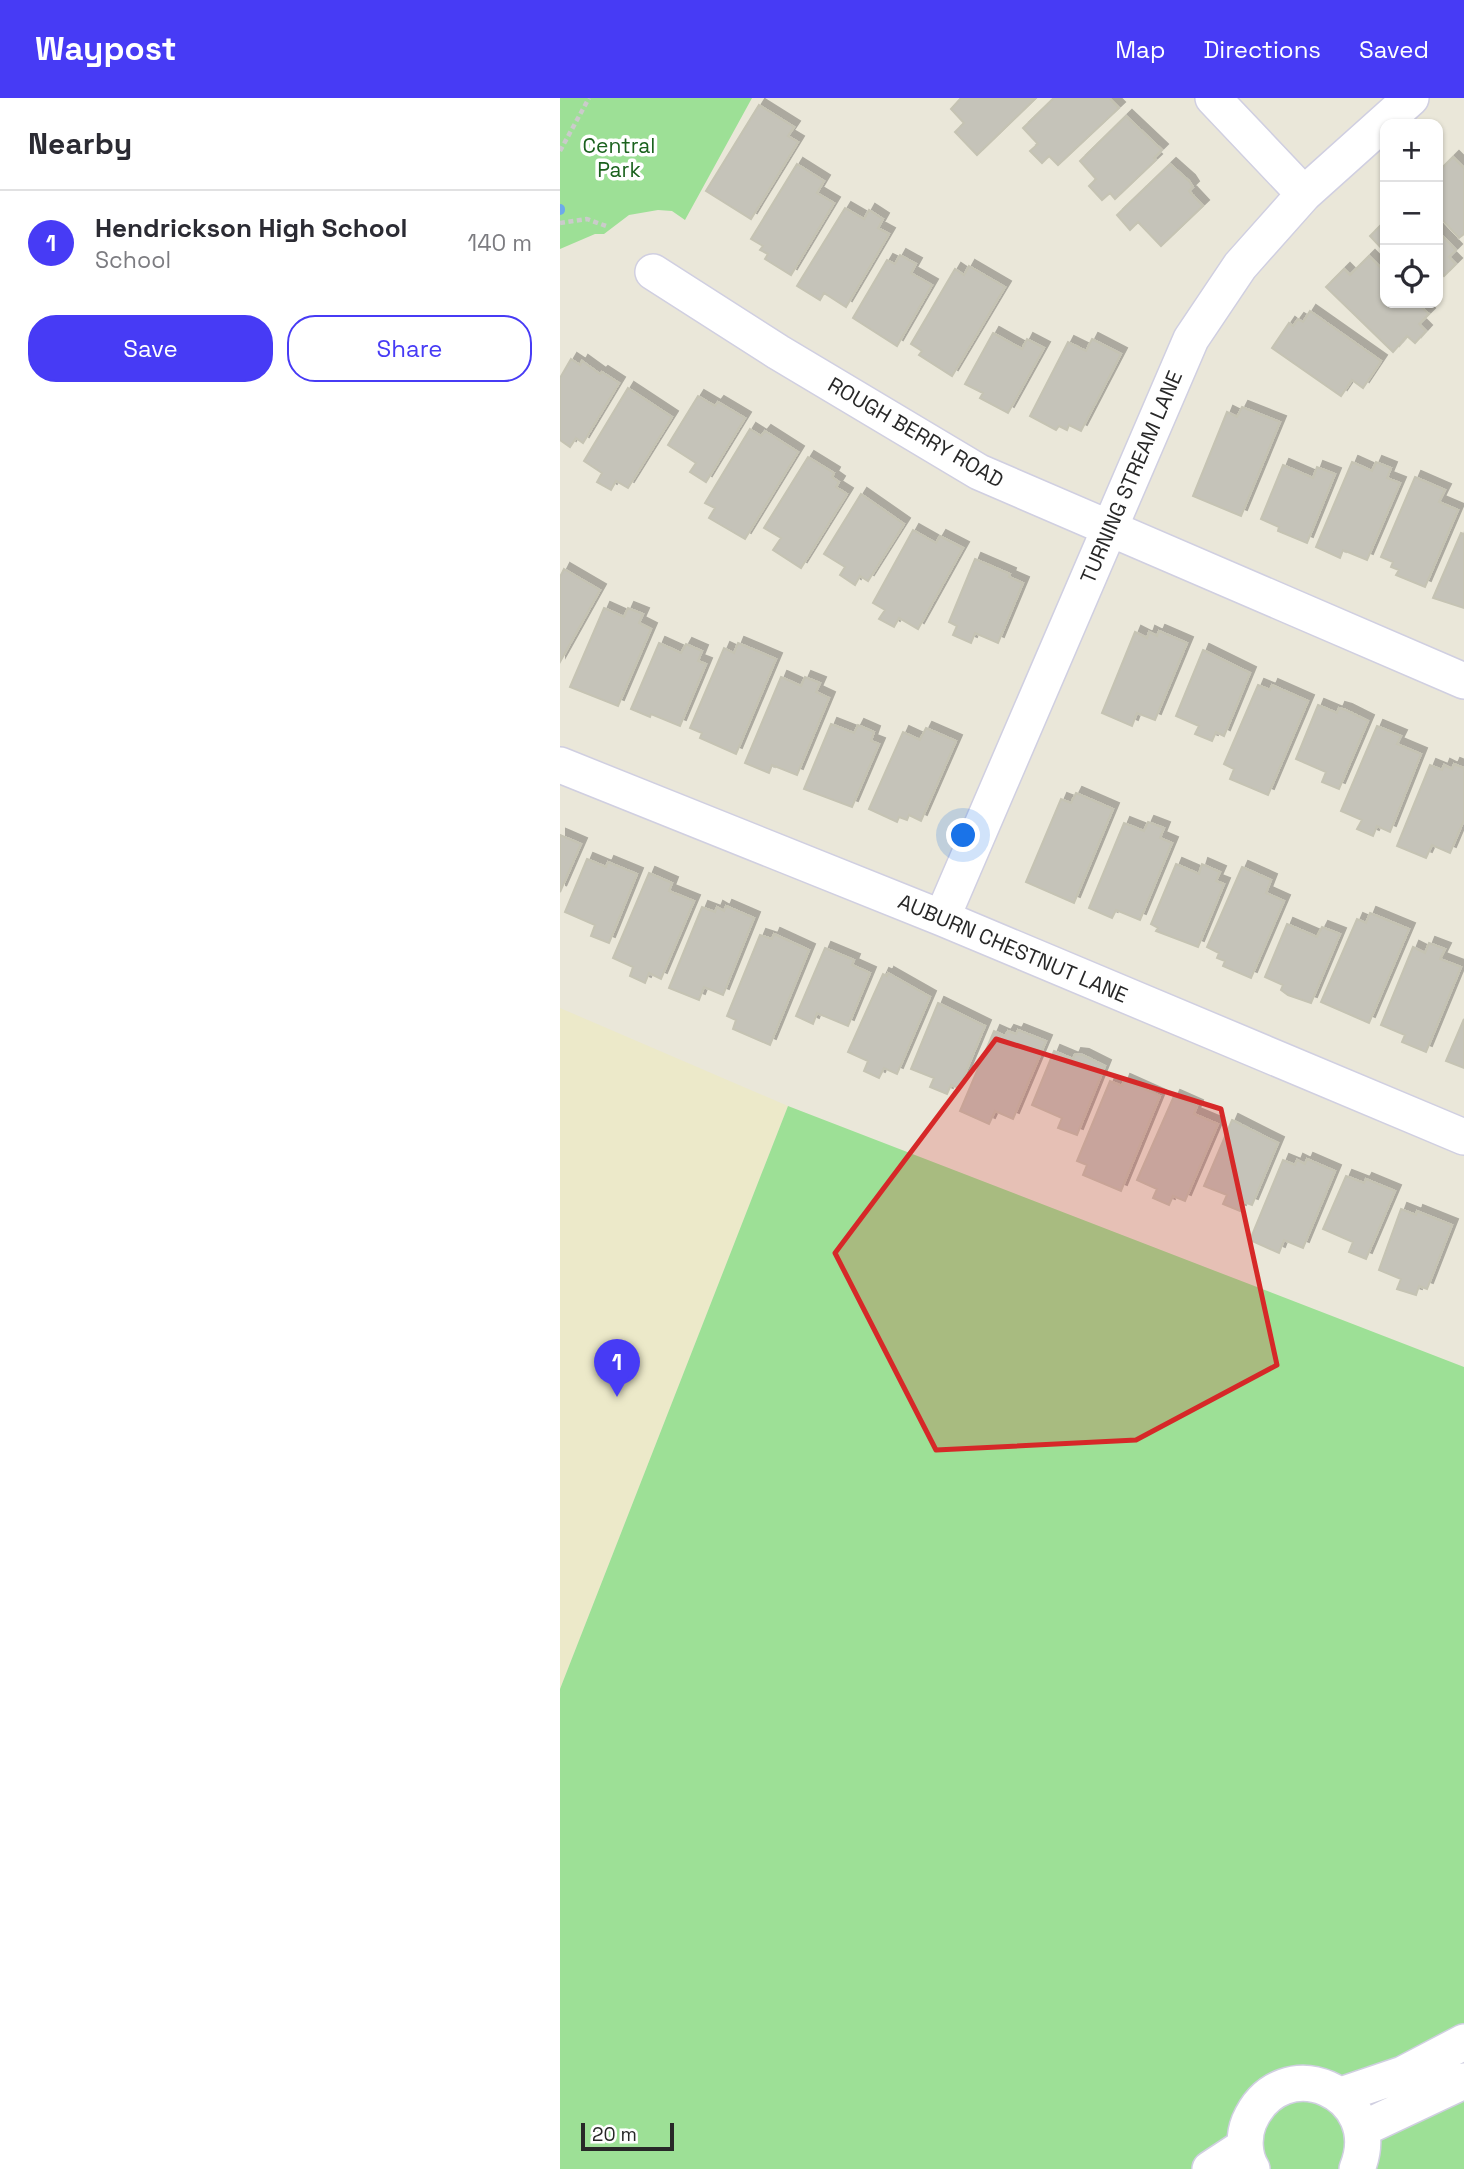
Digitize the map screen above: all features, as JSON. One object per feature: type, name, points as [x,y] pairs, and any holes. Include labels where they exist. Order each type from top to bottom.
[{"type":"street","points":[[1213,98],[1304,194]]},
{"type":"street","name":"TURNING STREAM LANE","points":[[942,918],[1191,339],[1240,266],[1304,194],[1411,98]]},
{"type":"street","name":"ROUGH BERRY ROAD","points":[[653,272],[778,352],[979,472],[1464,681]]},
{"type":"street","name":"AUBURN CHESTNUT LANE","points":[[560,765],[942,918],[1464,1137]]},
{"type":"street","points":[[1341,2095],[1404,2074],[1464,2042]]},
{"type":"street","points":[[1362,2129],[1464,2081]]},
{"type":"street","points":[[1210,2169],[1249,2158],[1247,2127],[1255,2109],[1268,2095],[1285,2085],[1305,2083],[1324,2086],[1341,2095],[1354,2110],[1362,2129],[1363,2149],[1357,2169]]},
{"type":"path","points":[[560,152],[589,98]]},
{"type":"path","points":[[560,223],[587,219],[606,226]]},
{"type":"highlighted area","points":[[996,1039],[1221,1109],[1277,1365],[1136,1440],[936,1450],[835,1253]]},
{"type":"shaded area","points":[[560,1008],[788,1106],[560,1689]]},
{"type":"green space","name":"Central Park","points":[[560,98],[752,98],[685,220],[672,211],[658,210],[629,215],[604,234],[595,234],[560,249]]},
{"type":"green space","points":[[788,1106],[1464,1367],[1464,2169],[560,2169],[560,1689]]},
{"type":"building","points":[[961,98],[1036,98],[977,155],[955,132],[964,123],[951,109]]},
{"type":"building","points":[[1054,98],[1109,98],[1119,108],[1058,165],[1049,156],[1042,163],[1030,151],[1038,144],[1023,128]]},
{"type":"building","points":[[759,105],[794,127],[788,136],[798,142],[751,219],[706,191]]},
{"type":"building","points":[[1126,116],[1162,150],[1154,158],[1156,160],[1115,199],[1110,193],[1102,200],[1089,186],[1096,179],[1080,161]]},
{"type":"building","points":[[1453,157],[1464,168],[1464,234],[1459,238],[1443,220],[1443,167]]},
{"type":"building","points":[[797,164],[824,181],[817,193],[834,203],[791,275],[765,259],[768,254],[760,250],[763,246],[751,239]]},
{"type":"building","points":[[1170,164],[1189,181],[1193,187],[1189,191],[1203,206],[1161,246],[1138,222],[1130,230],[1117,215]]},
{"type":"building","points":[[845,208],[864,219],[869,210],[883,219],[878,228],[889,234],[846,307],[824,293],[820,300],[797,286]]},
{"type":"building","points":[[1380,226],[1380,247],[1370,236]]},
{"type":"building","points":[[1443,236],[1456,250],[1449,257],[1456,264],[1444,276]]},
{"type":"building","points":[[900,255],[916,264],[911,273],[932,285],[897,346],[853,318],[887,260],[895,264]]},
{"type":"building","points":[[1369,256],[1380,267],[1380,308],[1422,308],[1429,314],[1419,324],[1426,331],[1415,343],[1407,336],[1393,352],[1326,287],[1344,269],[1350,275]]},
{"type":"building","points":[[969,266],[1005,287],[952,376],[919,355],[922,351],[911,344],[955,269],[964,275]]},
{"type":"building","points":[[1310,311],[1381,361],[1363,388],[1352,380],[1341,396],[1272,348],[1289,323],[1293,326],[1298,319],[1303,322]]},
{"type":"building","points":[[993,333],[1022,349],[1027,339],[1044,348],[1008,413],[980,398],[983,393],[965,384]]},
{"type":"building","points":[[1092,339],[1121,354],[1081,431],[1069,425],[1067,430],[1059,426],[1056,430],[1030,416],[1068,342],[1086,351]]},
{"type":"building","points":[[571,359],[580,365],[582,361],[619,383],[583,443],[576,438],[570,447],[560,440],[560,378]]},
{"type":"building","points":[[628,388],[672,417],[628,488],[616,481],[611,490],[597,482],[602,473],[584,461]]},
{"type":"building","points":[[698,396],[715,406],[718,402],[745,418],[706,482],[690,472],[696,463],[668,445]]},
{"type":"building","points":[[1242,407],[1280,422],[1241,516],[1193,496],[1227,412],[1237,417]]},
{"type":"building","points":[[750,429],[761,436],[765,431],[798,452],[745,539],[709,518],[715,508],[705,503]]},
{"type":"building","points":[[808,457],[834,473],[832,477],[839,482],[836,487],[847,494],[801,568],[773,550],[781,538],[764,528]]},
{"type":"building","points":[[1352,462],[1372,471],[1376,462],[1391,468],[1387,478],[1400,483],[1367,560],[1343,550],[1340,558],[1316,547]]},
{"type":"building","points":[[1283,465],[1313,478],[1317,467],[1335,474],[1307,543],[1278,531],[1279,527],[1261,519]]},
{"type":"building","points":[[1415,477],[1445,490],[1439,502],[1458,510],[1425,587],[1396,575],[1399,570],[1391,567],[1393,562],[1381,557]]},
{"type":"building","points":[[861,494],[904,524],[868,581],[860,576],[855,585],[840,575],[845,567],[824,554]]},
{"type":"building","points":[[913,530],[936,543],[940,536],[963,548],[918,629],[899,618],[894,627],[879,619],[885,610],[873,603]]},
{"type":"building","points":[[1461,533],[1464,534],[1464,608],[1433,598]]},
{"type":"building","points":[[975,559],[1010,574],[1009,577],[1023,583],[998,643],[975,633],[971,643],[953,635],[957,626],[949,622]]},
{"type":"building","points":[[564,569],[600,590],[560,662],[560,577]]},
{"type":"building","points":[[604,608],[624,617],[628,608],[643,614],[639,623],[651,629],[618,706],[570,687]]},
{"type":"building","points":[[1159,631],[1187,643],[1155,720],[1137,713],[1132,726],[1102,713],[1135,632],[1147,638],[1149,632],[1157,636]]},
{"type":"building","points":[[659,643],[681,653],[686,644],[702,651],[698,661],[706,664],[680,726],[631,709]]},
{"type":"building","points":[[738,643],[776,659],[736,754],[700,738],[702,733],[690,728],[724,648],[734,653]]},
{"type":"building","points":[[1203,650],[1250,673],[1224,736],[1216,732],[1212,741],[1195,734],[1199,726],[1176,716]]},
{"type":"building","points":[[781,677],[801,686],[805,677],[820,683],[816,692],[829,698],[797,775],[772,765],[769,773],[745,763]]},
{"type":"building","points":[[1258,685],[1270,690],[1272,685],[1308,701],[1268,795],[1230,779],[1234,769],[1224,764]]},
{"type":"building","points":[[1318,705],[1337,713],[1339,708],[1346,710],[1368,721],[1339,789],[1322,782],[1326,772],[1296,759]]},
{"type":"building","points":[[831,724],[854,733],[858,725],[874,732],[871,741],[879,744],[852,807],[804,789]]},
{"type":"building","points":[[1377,726],[1401,736],[1397,744],[1421,754],[1390,832],[1377,826],[1373,836],[1357,829],[1362,820],[1341,811]]},
{"type":"building","points":[[926,728],[956,741],[921,821],[909,815],[907,820],[899,817],[897,822],[869,809],[903,732],[920,740]]},
{"type":"building","points":[[1454,764],[1464,768],[1464,820],[1450,853],[1432,845],[1426,858],[1397,846],[1430,765],[1442,770],[1444,765],[1452,769]]},
{"type":"building","points":[[1076,793],[1113,809],[1074,903],[1026,882],[1061,799],[1071,803]]},
{"type":"building","points":[[1148,822],[1164,828],[1160,838],[1172,843],[1140,920],[1116,910],[1112,918],[1089,908],[1124,823],[1144,831]]},
{"type":"building","points":[[560,835],[581,844],[560,892]]},
{"type":"building","points":[[587,859],[606,867],[608,862],[637,874],[609,943],[591,936],[595,925],[565,912]]},
{"type":"building","points":[[1176,864],[1199,874],[1202,864],[1220,872],[1216,881],[1224,884],[1198,947],[1156,931],[1158,928],[1151,924]]},
{"type":"building","points":[[1242,867],[1271,880],[1266,893],[1284,901],[1251,978],[1223,966],[1225,961],[1217,958],[1219,953],[1207,947]]},
{"type":"building","points":[[649,873],[672,883],[669,891],[694,901],[661,979],[649,973],[645,983],[630,976],[633,967],[613,958]]},
{"type":"building","points":[[726,906],[754,918],[723,995],[704,987],[699,1000],[669,988],[702,907],[715,912],[717,907],[724,911]]},
{"type":"building","points":[[1370,913],[1409,929],[1369,1023],[1321,1002],[1357,919],[1366,923]]},
{"type":"building","points":[[1287,924],[1317,937],[1322,927],[1340,934],[1311,1003],[1288,995],[1281,990],[1283,985],[1265,977]]},
{"type":"building","points":[[774,934],[809,950],[770,1045],[733,1029],[736,1020],[727,1016],[760,935],[772,939]]},
{"type":"building","points":[[1429,943],[1445,949],[1440,959],[1461,967],[1426,1052],[1402,1042],[1405,1035],[1381,1025],[1413,947],[1425,953]]},
{"type":"building","points":[[825,948],[854,960],[852,965],[870,973],[848,1026],[817,1013],[813,1024],[796,1016]]},
{"type":"building","points":[[888,973],[930,997],[897,1074],[884,1068],[879,1078],[864,1071],[868,1061],[848,1052],[883,974],[887,976]]},
{"type":"building","points":[[938,1003],[985,1026],[959,1088],[951,1085],[947,1094],[930,1087],[934,1078],[911,1069]]},
{"type":"building","points":[[1464,1019],[1464,1068],[1446,1061]]},
{"type":"building","points":[[1018,1030],[1046,1041],[1013,1119],[995,1111],[989,1124],[960,1111],[994,1031],[1005,1036],[1008,1031],[1016,1034]]},
{"type":"building","points":[[1054,1051],[1073,1059],[1075,1054],[1083,1055],[1105,1066],[1077,1135],[1058,1128],[1062,1118],[1032,1105]]},
{"type":"building","points":[[1124,1080],[1160,1096],[1121,1191],[1083,1175],[1087,1165],[1077,1161],[1110,1081],[1122,1086]]},
{"type":"building","points":[[1174,1096],[1197,1106],[1194,1114],[1218,1124],[1185,1201],[1173,1196],[1169,1205],[1153,1198],[1157,1189],[1137,1180]]},
{"type":"building","points":[[1232,1120],[1278,1143],[1252,1205],[1244,1202],[1240,1211],[1223,1204],[1227,1195],[1204,1186]]},
{"type":"building","points":[[1307,1159],[1335,1171],[1303,1248],[1284,1240],[1279,1253],[1250,1240],[1283,1160],[1295,1165],[1297,1160],[1305,1164]]},
{"type":"building","points":[[1346,1176],[1364,1183],[1366,1179],[1395,1191],[1366,1259],[1349,1252],[1353,1242],[1323,1229]]},
{"type":"building","points":[[1401,1209],[1416,1215],[1417,1211],[1452,1225],[1427,1289],[1419,1286],[1416,1295],[1397,1289],[1401,1279],[1379,1270]]},
{"type":"place","name":"Hendrickson High School","points":[[617,1397]]}]
